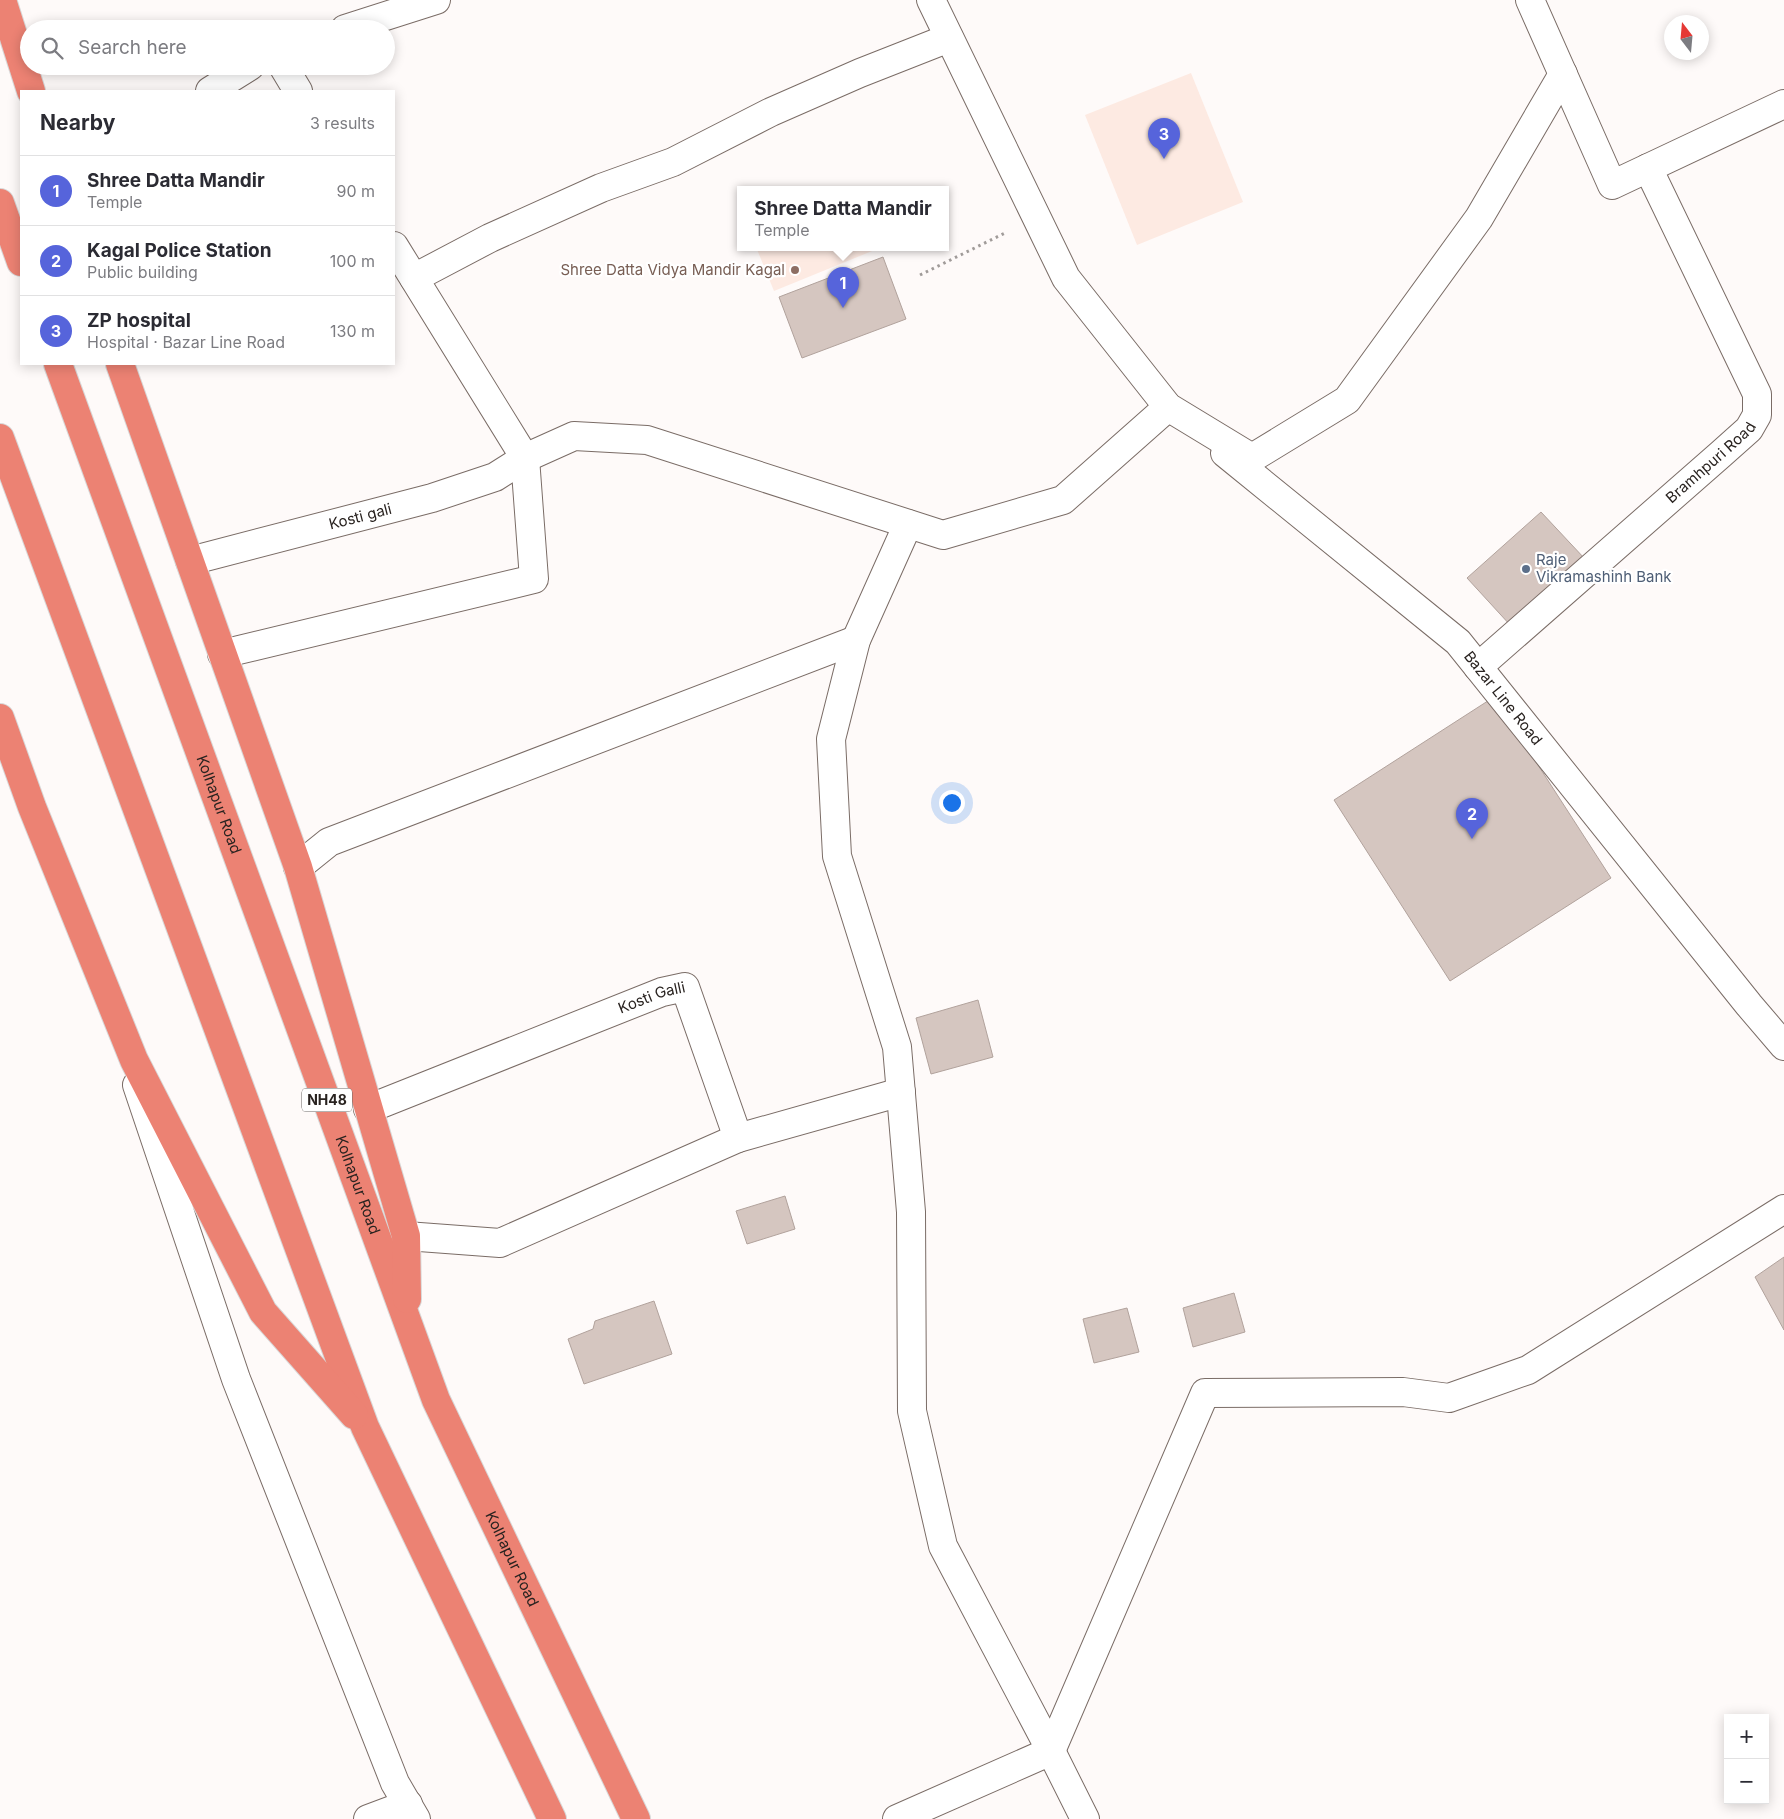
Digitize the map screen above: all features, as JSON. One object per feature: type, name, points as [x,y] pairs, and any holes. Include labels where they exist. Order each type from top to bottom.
[{"type":"highway","points":[[2,0],[20,56]]},
{"type":"highway","points":[[26,75],[31,90]]},
{"type":"highway","points":[[0,203],[20,259]]},
{"type":"highway","name":"Kolhapur Road","points":[[58,365],[436,1400],[636,1819]]},
{"type":"highway","points":[[120,365],[298,867],[406,1236],[408,1322]]},
{"type":"highway","points":[[0,438],[365,1428],[552,1819]]},
{"type":"highway","points":[[0,718],[32,807],[134,1060],[264,1312],[365,1428]]},
{"type":"street","points":[[373,20],[436,0]]},
{"type":"street","points":[[931,0],[1066,278],[1168,407],[1252,458],[1347,400],[1478,218],[1562,74]]},
{"type":"street","points":[[1530,0],[1612,185],[1784,104]]},
{"type":"street","points":[[414,278],[490,238],[602,188],[673,162],[780,108],[949,38]]},
{"type":"street","points":[[212,90],[236,75]]},
{"type":"street","points":[[288,75],[297,90]]},
{"type":"street","name":"Bramhpuri Road","points":[[1478,667],[1728,448],[1748,429],[1757,415],[1757,394],[1648,168]]},
{"type":"street","points":[[222,654],[534,579],[525,458],[395,248]]},
{"type":"street","name":"Kosti gali","points":[[190,562],[432,498],[495,477],[525,458],[574,436],[647,440],[943,535],[1063,500],[1168,407]]},
{"type":"street","name":"Bazar Line Road","points":[[1168,407],[1458,642],[1736,989],[1784,1046]]},
{"type":"street","points":[[908,524],[856,640],[831,739],[837,856],[897,1047],[910,1212],[912,1411],[942,1546],[1051,1750],[1085,1819]]},
{"type":"street","points":[[298,867],[329,842],[856,640]]},
{"type":"street","name":"Kosti Galli","points":[[368,1109],[662,992],[685,987],[738,1138]]},
{"type":"street","points":[[107,993],[236,1379],[395,1783],[412,1812],[368,1819]]},
{"type":"street","points":[[406,1236],[500,1243],[738,1138],[900,1092]]},
{"type":"street","points":[[897,1819],[1051,1750],[1205,1393],[1403,1392],[1449,1398],[1528,1370],[1784,1209]]},
{"type":"path","points":[[920,275],[1037,217]]},
{"type":"shaded area","points":[[1191,73],[1243,202],[1137,245],[1085,115]]},
{"type":"shaded area","name":"Shree Datta Vidya Mandir Kagal","points":[[758,251],[872,251],[774,291]]},
{"type":"building","points":[[883,257],[906,319],[802,358],[779,297]]},
{"type":"building","name":"Raje Vikramashinh Bank","points":[[1541,512],[1585,559],[1511,626],[1467,578]]},
{"type":"building","points":[[1494,697],[1611,878],[1450,981],[1334,800]]},
{"type":"building","points":[[978,1000],[993,1057],[931,1074],[916,1018]]},
{"type":"building","points":[[785,1196],[795,1229],[747,1244],[736,1211]]},
{"type":"building","points":[[1784,1257],[1784,1330],[1755,1277]]},
{"type":"building","points":[[1234,1293],[1245,1332],[1193,1347],[1183,1308]]},
{"type":"building","points":[[654,1301],[672,1354],[584,1384],[568,1339],[593,1329],[595,1321]]},
{"type":"building","points":[[1127,1308],[1139,1352],[1094,1363],[1083,1319]]},
{"type":"place","name":"ZP hospital","points":[[1164,159]]},
{"type":"place","name":"Shree Datta Vidya Mandir Kagal","points":[[795,270]]},
{"type":"place","name":"Shree Datta Mandir","points":[[843,308]]},
{"type":"place","name":"Raje Vikramashinh Bank","points":[[1526,569]]},
{"type":"place","name":"Kagal Police Station","points":[[1472,839]]}]
